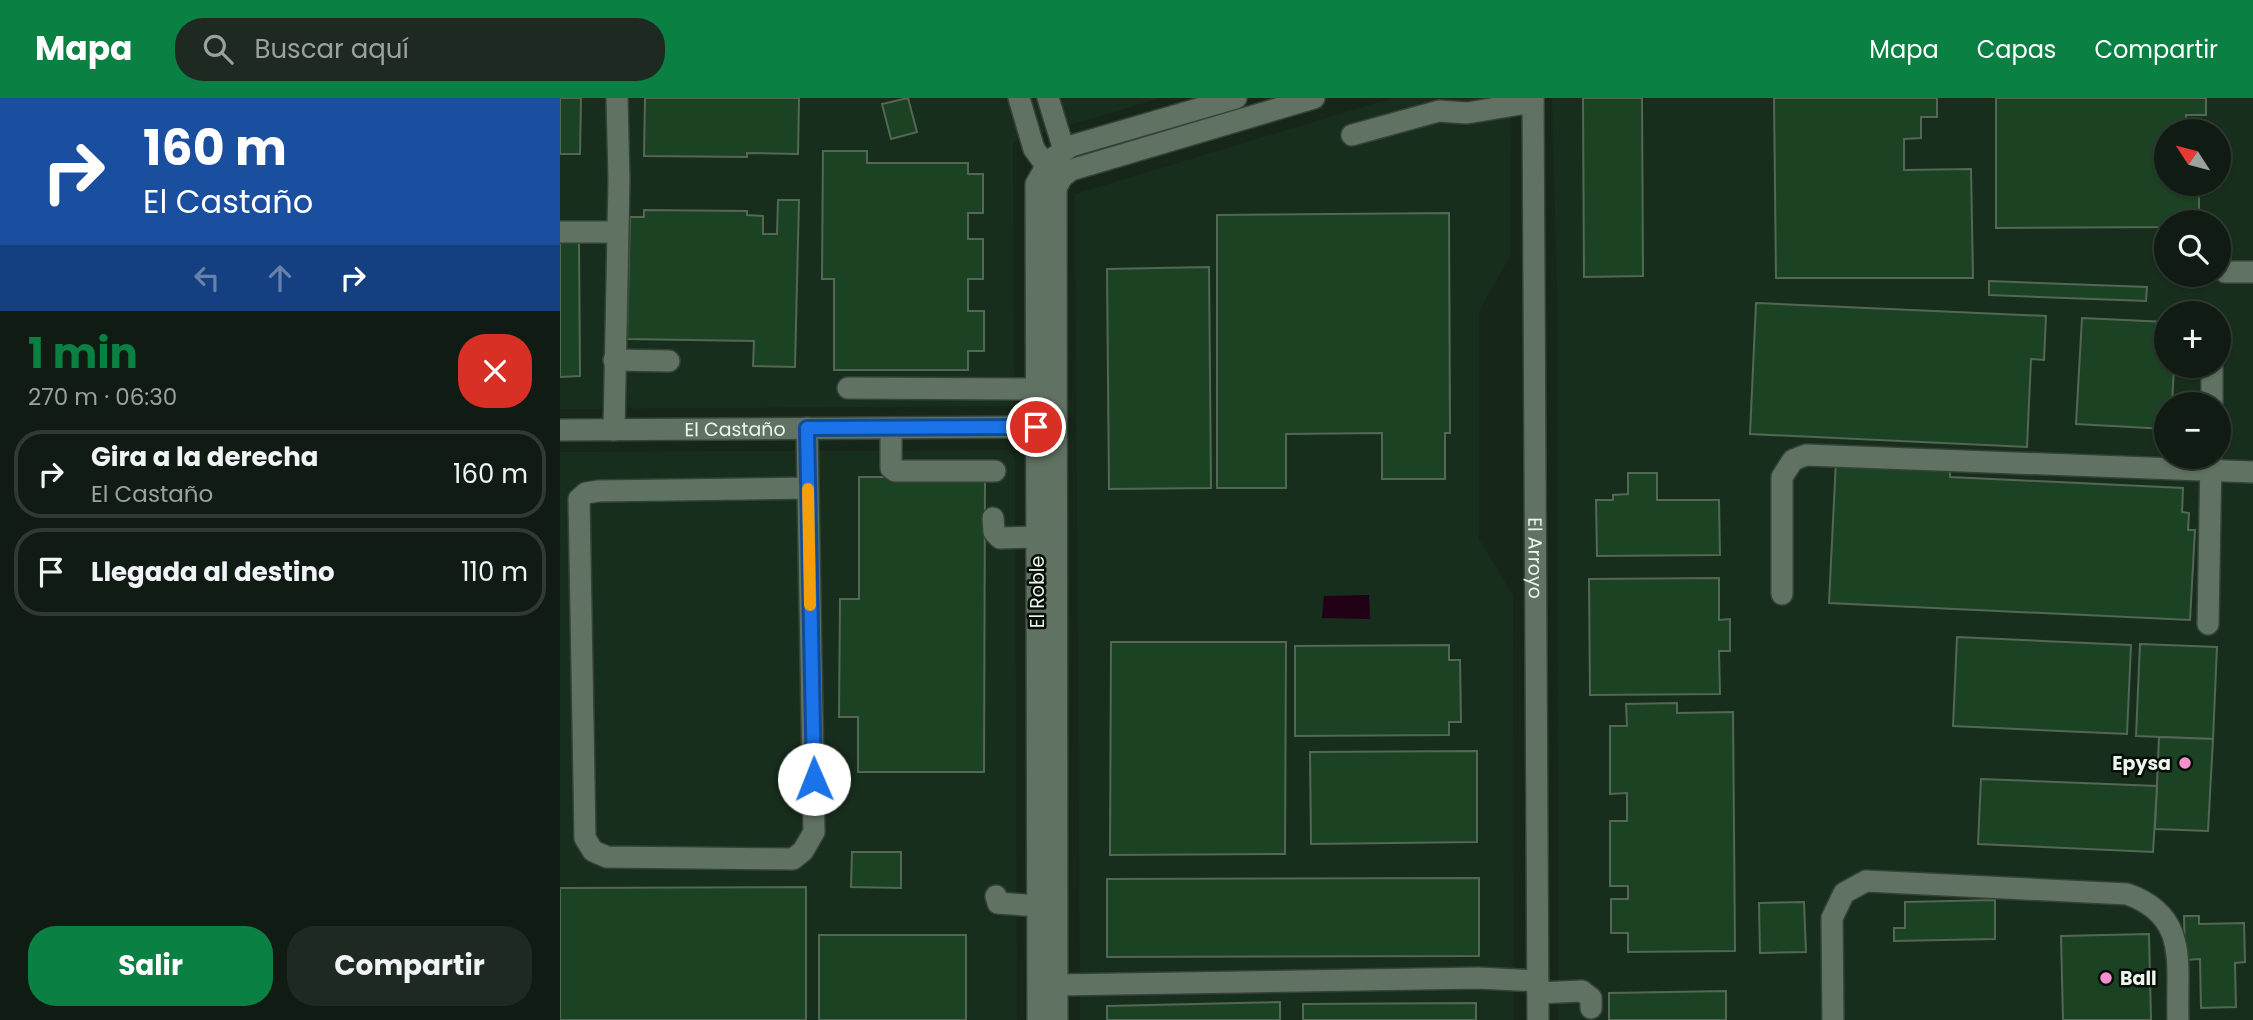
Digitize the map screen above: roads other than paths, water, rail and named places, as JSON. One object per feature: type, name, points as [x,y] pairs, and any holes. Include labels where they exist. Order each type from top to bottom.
[{"type":"street","points":[[614,430],[617,98]]},
{"type":"street","points":[[1019,98],[1034,149],[1052,174]]},
{"type":"street","points":[[1048,98],[1063,150],[1052,174]]},
{"type":"street","points":[[1063,150],[1236,98]]},
{"type":"street","points":[[1052,174],[1314,98]]},
{"type":"street","points":[[1352,135],[1439,111],[1467,113],[1533,100]]},
{"type":"street","name":"El Arroyo","points":[[1533,100],[1538,1020]]},
{"type":"street","name":"El Roble","points":[[1052,174],[1034,193],[1035,389],[1037,537],[1048,665],[1057,1020]]},
{"type":"street","name":"El Roble","points":[[1038,1020],[1038,906],[1048,665],[1055,195],[1052,174]]},
{"type":"street","points":[[560,232],[617,232]]},
{"type":"street","points":[[2231,272],[2253,272]]},
{"type":"street","points":[[614,360],[669,361]]},
{"type":"street","points":[[848,388],[1035,389]]},
{"type":"street","name":"El Castaño","points":[[560,430],[1036,427]]},
{"type":"street","points":[[807,428],[814,832],[803,851],[793,859],[607,857],[593,851],[585,838],[579,499],[586,493],[599,491],[808,488]]},
{"type":"street","points":[[891,428],[891,468],[895,471],[995,471]]},
{"type":"street","points":[[1783,594],[1782,477],[1793,460],[1806,455],[2154,462]]},
{"type":"street","points":[[2231,467],[2253,472]]},
{"type":"street","points":[[2208,624],[2211,469]]},
{"type":"street","points":[[993,518],[994,533],[1000,538],[1037,537]]},
{"type":"street","points":[[1833,1020],[1832,918],[1844,893],[1866,881],[2127,894],[2140,898],[2157,907],[2168,919],[2175,936],[2178,1020]]},
{"type":"street","points":[[996,896],[998,903],[1004,906],[1038,906]]},
{"type":"street","points":[[1057,985],[1479,978],[1582,991],[1591,998],[1591,1008]]},
{"type":"place","name":"Epysa","points":[[2185,763]]},
{"type":"place","name":"Ball","points":[[2106,978]]}]
